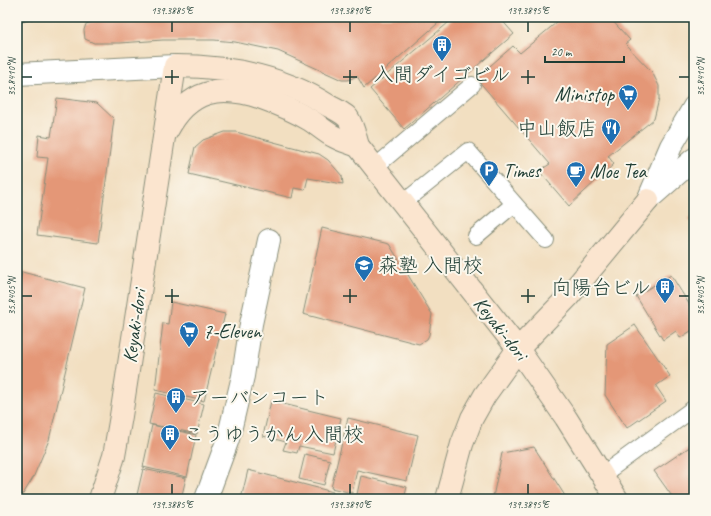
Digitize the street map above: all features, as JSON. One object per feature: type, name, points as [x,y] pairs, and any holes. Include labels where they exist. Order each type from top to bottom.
[{"type":"street","points":[[17,74],[175,66]]},
{"type":"street","name":"Keyaki-dori","points":[[100,499],[114,456],[121,416],[175,66],[202,66],[240,71],[293,86],[320,100],[348,118],[358,146],[518,349],[566,418],[617,499]]},
{"type":"street","name":"Keyaki-dori","points":[[161,152],[165,135],[172,121],[182,109],[192,100],[216,90],[231,90],[250,94],[280,104],[310,120],[335,137],[358,146]]},
{"type":"street","points":[[648,200],[671,146],[694,107]]},
{"type":"street","points":[[447,499],[462,444],[472,418],[485,395],[518,349],[567,298],[648,200],[694,159]]},
{"type":"street","points":[[206,499],[228,439],[243,376],[251,324],[269,240]]},
{"type":"lane","points":[[375,168],[472,85]]},
{"type":"lane","points":[[403,203],[468,151],[546,240]]},
{"type":"lane","points":[[476,236],[514,204]]},
{"type":"lane","points":[[602,475],[694,408]]},
{"type":"building","points":[[109,17],[445,17],[364,88],[357,76],[348,80],[342,80],[278,51],[235,42],[214,40],[163,40],[94,43],[85,39],[84,30],[86,24]]},
{"type":"building","name":"入間ダイゴビル","points":[[455,17],[499,17],[514,34],[404,129],[370,89]]},
{"type":"building","points":[[563,17],[609,17],[630,40],[625,44],[652,72],[659,86],[659,99],[654,119],[608,156],[614,164],[569,206],[539,171],[550,164],[476,78],[513,46],[520,53]]},
{"type":"building","points":[[57,98],[97,103],[114,119],[98,243],[37,235],[48,158],[37,157],[39,135],[51,137]]},
{"type":"building","points":[[225,132],[236,132],[319,154],[328,160],[342,176],[343,184],[308,178],[305,190],[294,188],[292,198],[189,174],[195,147],[203,140]]},
{"type":"building","points":[[694,213],[694,223],[689,220]]},
{"type":"building","points":[[322,228],[389,244],[432,314],[427,339],[419,344],[303,314]]},
{"type":"building","points":[[22,272],[85,288],[49,440],[33,478],[20,499],[17,499],[17,308],[21,294],[17,292]]},
{"type":"building","name":"向陽台ビル","points":[[671,275],[694,312],[694,319],[692,321],[694,324],[694,329],[680,338],[676,331],[663,340],[636,296]]},
{"type":"building","points":[[171,302],[225,314],[204,401],[155,390],[163,323],[168,324]]},
{"type":"building","points":[[635,325],[670,376],[656,386],[666,401],[627,428],[605,395],[607,344]]},
{"type":"building","name":"アーバンコート","points":[[156,393],[204,404],[197,434],[149,424]]},
{"type":"building","points":[[271,401],[341,418],[333,453],[299,446],[297,453],[283,450],[286,442],[263,436]]},
{"type":"building","points":[[348,418],[418,435],[407,481],[357,470],[352,493],[331,488]]},
{"type":"building","name":"こうゆうかん入間校","points":[[152,425],[196,435],[187,477],[143,467]]},
{"type":"building","points":[[694,444],[694,499],[674,499],[654,471]]},
{"type":"building","points":[[534,447],[567,499],[494,499],[493,497],[502,453]]},
{"type":"building","points":[[305,454],[330,460],[324,485],[299,479]]},
{"type":"building","points":[[143,469],[186,478],[181,499],[136,499]]},
{"type":"building","points":[[248,470],[333,492],[331,499],[241,499]]},
{"type":"building","points":[[361,476],[407,487],[404,499],[356,499]]},
{"type":"railway","points":[[17,21],[32,17]]},
{"type":"place","name":"入間ダイゴビル","points":[[442,62]]},
{"type":"place","name":"Ministop","points":[[628,111]]},
{"type":"place","name":"中山飯店","points":[[611,145]]},
{"type":"place","name":"Times","points":[[489,187]]},
{"type":"place","name":"Moe Tea","points":[[576,188]]},
{"type":"place","name":"森塾 入間校","points":[[364,282]]},
{"type":"place","name":"向陽台ビル","points":[[665,304]]},
{"type":"place","name":"7-Eleven","points":[[189,348]]},
{"type":"place","name":"アーバンコート","points":[[176,414]]},
{"type":"place","name":"こうゆうかん入間校","points":[[170,451]]}]
